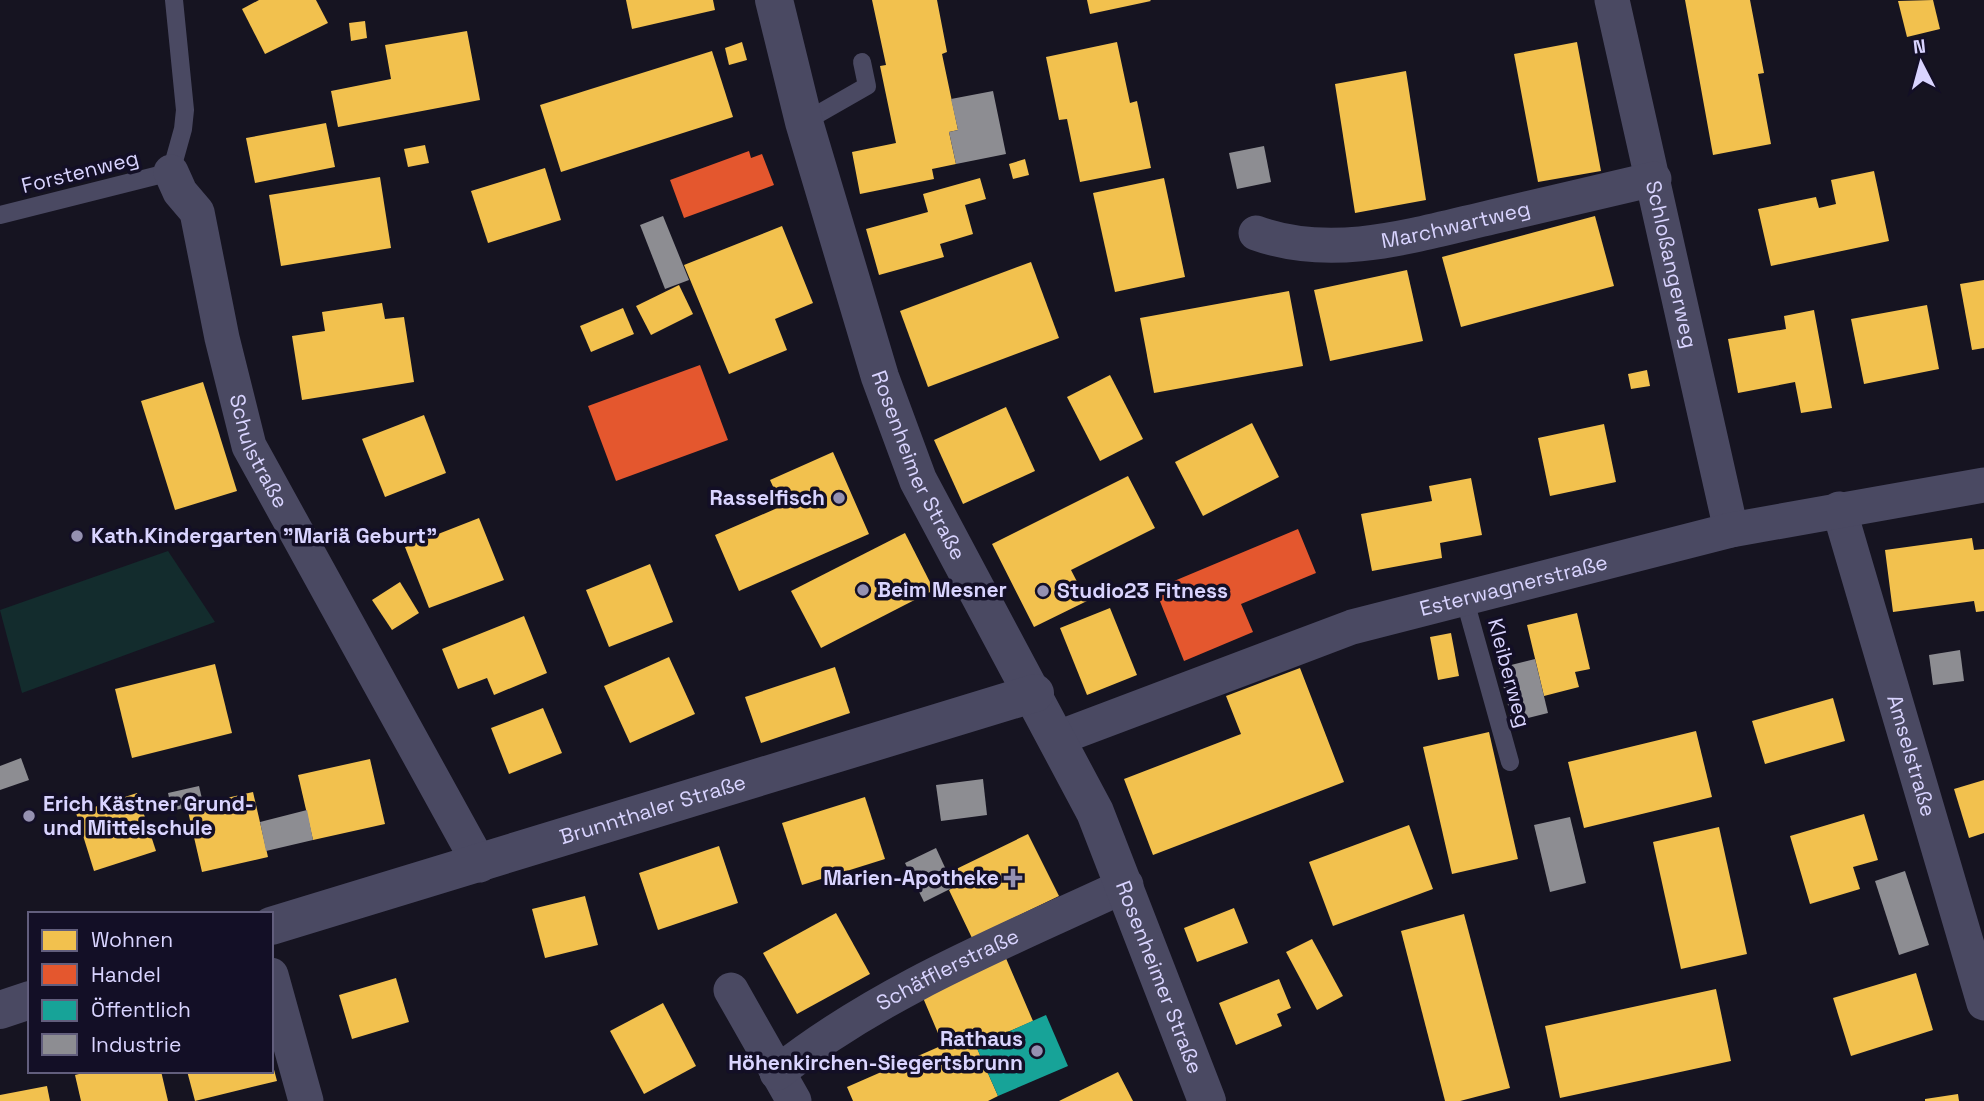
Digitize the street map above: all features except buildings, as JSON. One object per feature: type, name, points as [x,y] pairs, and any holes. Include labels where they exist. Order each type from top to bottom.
[{"type":"street","name":"Rosenheimer Straße","points":[[774,0],[804,122],[880,377],[918,480],[980,598],[1035,693],[1095,812],[1126,885],[1208,1101]]},
{"type":"street","name":"Schloßangerweg","points":[[1612,0],[1731,530]]},
{"type":"street","name":"Schulstraße","points":[[171,172],[180,192],[197,212],[222,338],[249,446],[481,865]]},
{"type":"street","name":"Marchwartweg","points":[[1256,233],[1285,243],[1346,246],[1654,179]]},
{"type":"street","name":"Esterwagnerstraße","points":[[1058,738],[1327,634],[1731,530],[1984,485]]},
{"type":"street","name":"Amselstraße","points":[[1839,509],[1984,1003]]},
{"type":"street","name":"Brunnthaler Straße","points":[[273,925],[481,865],[1035,693]]},
{"type":"street","name":"Schäfflerstraße","points":[[731,989],[786,1087],[813,1045],[915,983],[1004,939],[1126,885]]},
{"type":"street","points":[[273,982],[306,1101]]},
{"type":"street","points":[[0,1010],[28,1001]]},
{"type":"lane","points":[[171,172],[183,129],[185,110],[174,0]]},
{"type":"lane","points":[[804,122],[867,86],[862,62]]},
{"type":"lane","name":"Forstenweg","points":[[0,215],[171,172]]},
{"type":"lane","name":"Kleiberweg","points":[[1464,597],[1510,762]]},
{"type":"green space","points":[[168,551],[215,622],[22,693],[0,610]]},
{"type":"place","name":"Rasselfisch","points":[[839,498]]},
{"type":"place","name":"Kath.Kindergarten \"Mariä Geburt\"","points":[[77,536]]},
{"type":"place","name":"Beim Mesner","points":[[863,590]]},
{"type":"place","name":"Studio23 Fitness","points":[[1043,591]]},
{"type":"place","name":"Erich Kästner Grund- und Mittelschule","points":[[29,816]]},
{"type":"place","name":"Marien-Apotheke","points":[[1013,878]]},
{"type":"place","name":"Rathaus Höhenkirchen-Siegertsbrunn","points":[[1037,1051]]}]
